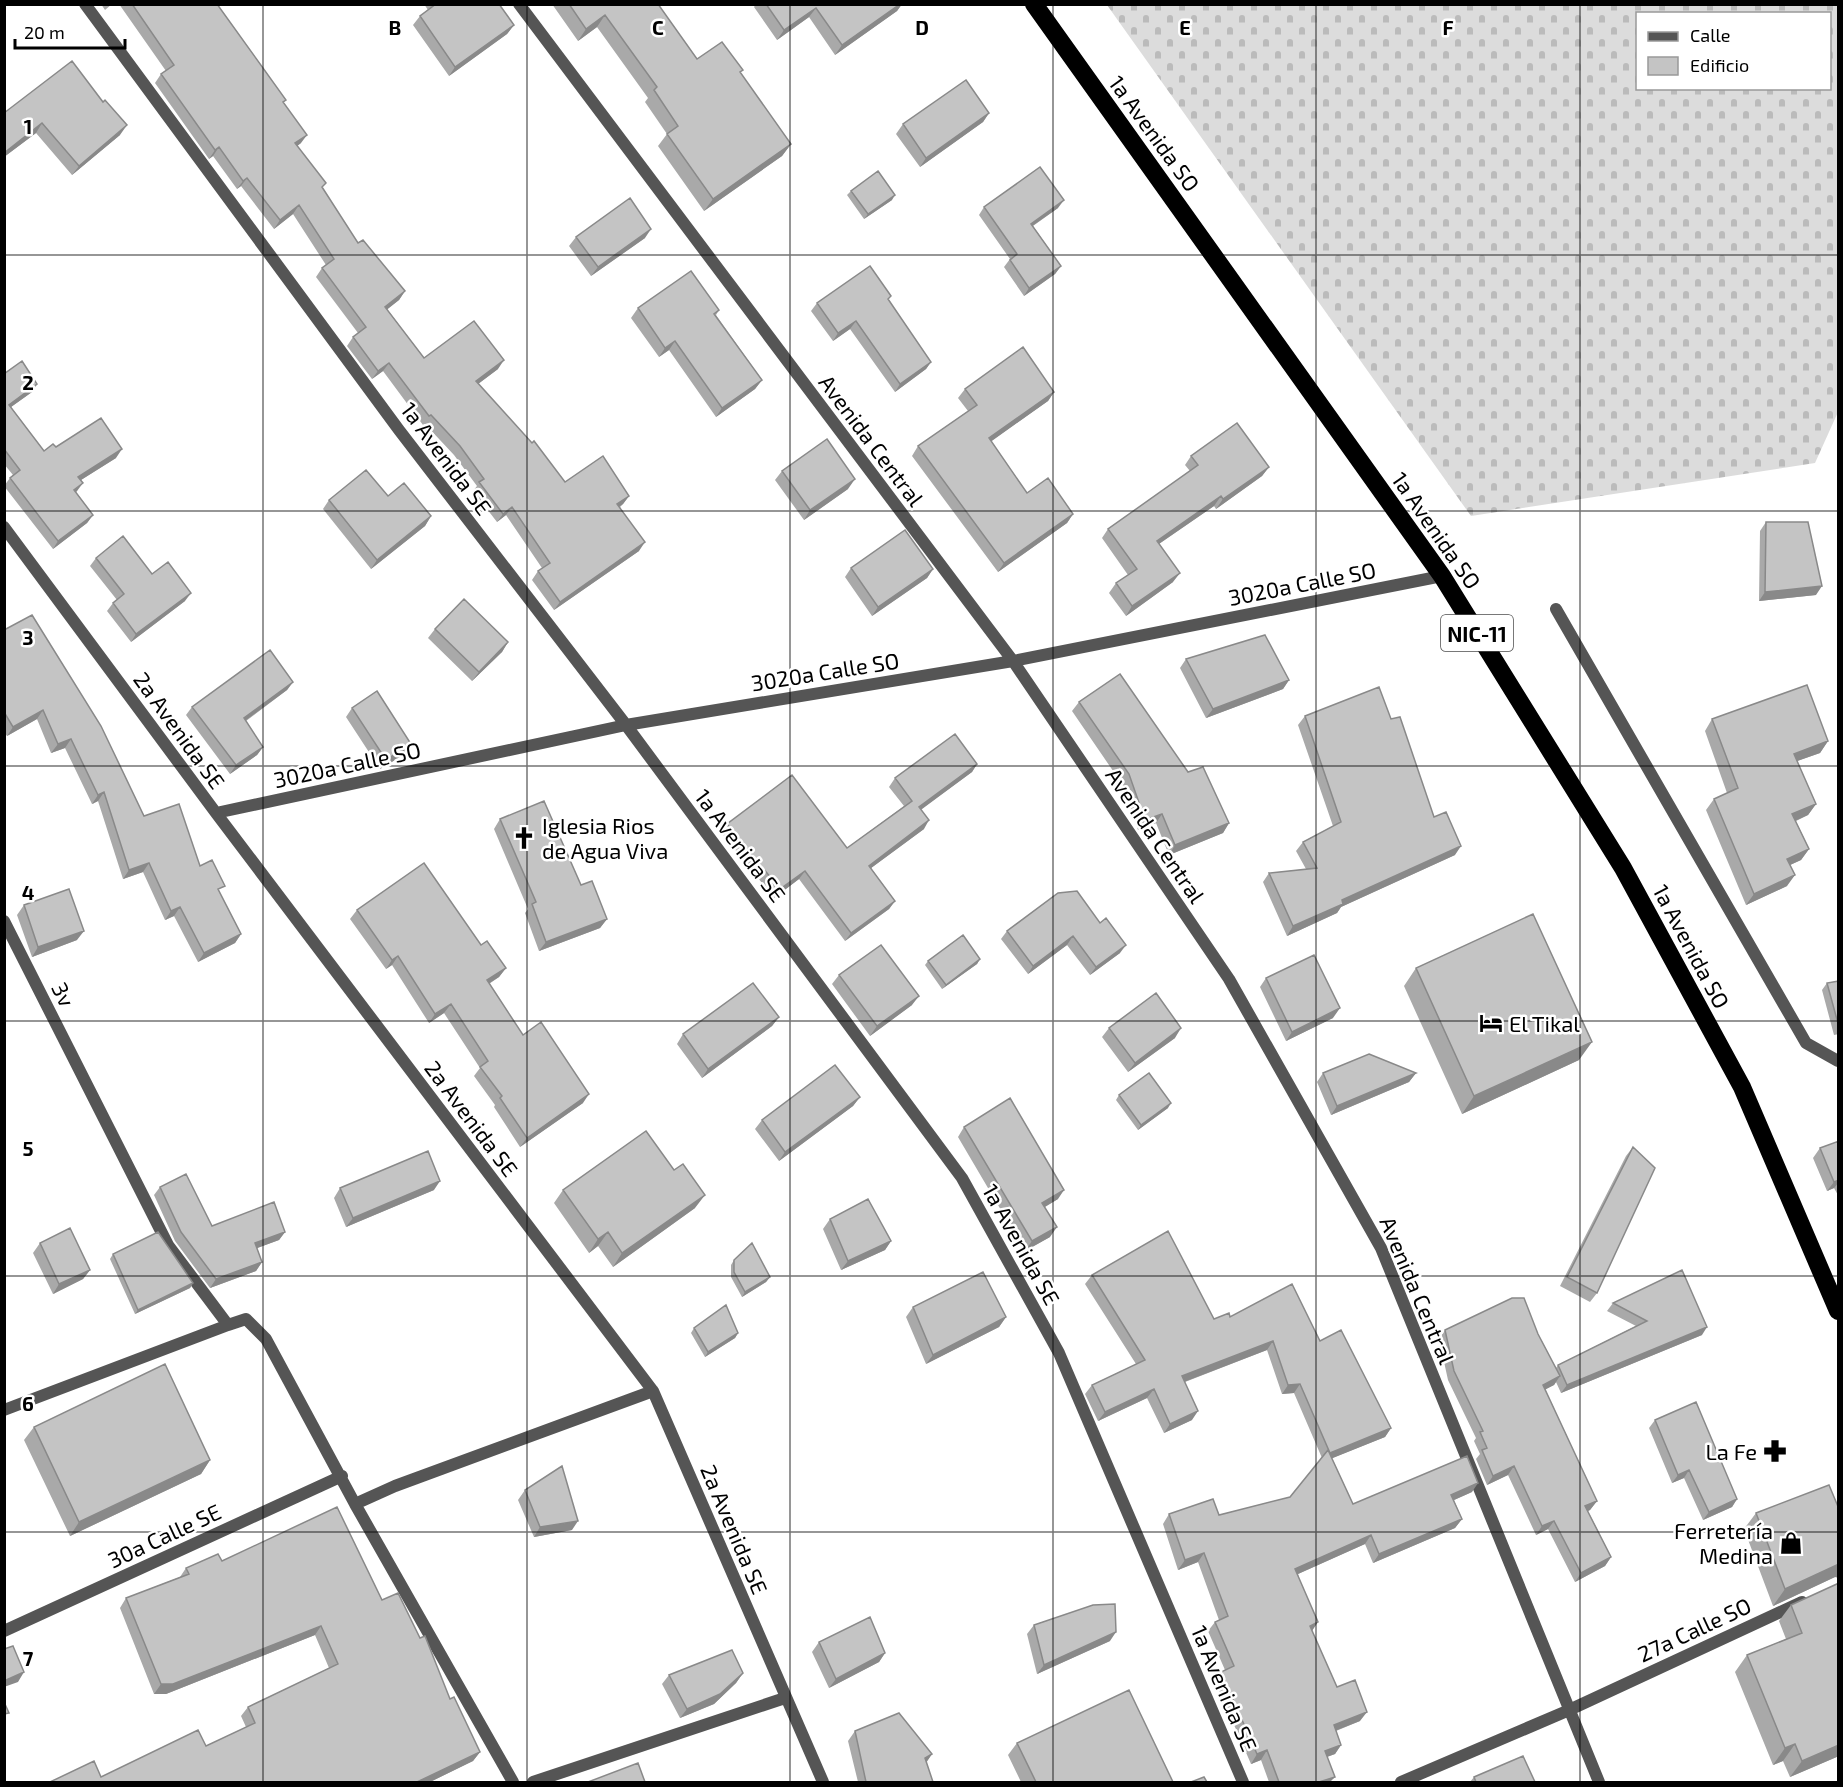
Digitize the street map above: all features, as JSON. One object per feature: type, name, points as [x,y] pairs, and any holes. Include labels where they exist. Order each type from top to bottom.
[{"type":"highway","name":"1a Avenida SO","points":[[1034,4],[1442,576],[1623,868],[1742,1088],[1839,1311]]},
{"type":"street","name":"1a Avenida SE","points":[[85,4],[399,430],[626,725],[962,1179],[1059,1353],[1243,1782]]},
{"type":"street","name":"Avenida Central","points":[[519,4],[1013,662],[1229,979],[1382,1248],[1599,1782]]},
{"type":"street","name":"2a Avenida SE","points":[[4,527],[216,813],[653,1391],[823,1782]]},
{"type":"street","name":"3020a Calle SO","points":[[216,813],[626,725],[1013,662],[1442,576]]},
{"type":"street","points":[[1556,609],[1806,1043],[1839,1061]]},
{"type":"street","name":"3v","points":[[4,921],[168,1245],[228,1325]]},
{"type":"street","points":[[4,1410],[246,1319],[266,1339],[513,1782]]},
{"type":"street","points":[[356,1504],[395,1486],[653,1391]]},
{"type":"street","name":"30a Calle SE","points":[[4,1631],[342,1476]]},
{"type":"street","name":"27a Calle SO","points":[[1401,1782],[1568,1710],[1817,1595]]},
{"type":"street","points":[[533,1782],[785,1698]]},
{"type":"green space","points":[[1107,5],[1838,5],[1838,412],[1815,463],[1471,516]]},
{"type":"building","points":[[132,4],[217,4],[286,100],[283,102],[307,135],[295,143],[326,183],[322,187],[358,243],[363,240],[405,291],[385,307],[424,358],[474,321],[504,360],[476,381],[532,443],[534,441],[565,482],[603,456],[629,496],[617,504],[645,542],[560,602],[538,571],[550,563],[512,507],[503,514],[479,482],[484,479],[460,446],[431,415],[429,416],[389,363],[378,371],[353,337],[366,327],[322,268],[334,259],[299,205],[280,220],[247,178],[243,181],[219,147],[215,150],[161,74],[174,65]]},
{"type":"building","points":[[436,4],[499,4],[514,25],[455,67],[420,16]]},
{"type":"building","points":[[569,4],[658,4],[697,59],[722,42],[743,70],[740,72],[791,144],[713,199],[667,134],[678,126],[654,90],[657,87],[605,15],[586,29]]},
{"type":"building","points":[[766,4],[900,4],[842,45],[816,8],[784,30]]},
{"type":"building","points":[[72,61],[103,102],[105,100],[127,125],[79,166],[42,123],[4,153],[4,113]]},
{"type":"building","points":[[966,80],[989,113],[926,158],[903,124]]},
{"type":"building","points":[[1040,167],[1064,200],[1031,224],[1061,266],[1029,288],[1010,260],[1017,254],[984,207]]},
{"type":"building","points":[[878,171],[895,195],[868,214],[851,191]]},
{"type":"building","points":[[630,198],[651,229],[598,267],[576,237]]},
{"type":"building","points":[[870,266],[891,296],[888,299],[931,362],[900,384],[856,321],[838,333],[817,303]]},
{"type":"building","points":[[691,271],[719,310],[714,314],[762,380],[722,408],[675,341],[665,348],[638,308]]},
{"type":"building","points":[[1023,347],[1054,392],[989,438],[1027,493],[1048,478],[1073,514],[1004,563],[918,446],[977,405],[965,389]]},
{"type":"building","points":[[22,361],[37,384],[9,405],[44,451],[53,444],[56,447],[101,418],[122,449],[78,477],[83,483],[74,490],[93,515],[58,541],[10,478],[20,470],[4,449],[4,374]]},
{"type":"building","points":[[1237,423],[1269,467],[1223,499],[1221,496],[1157,541],[1180,573],[1132,606],[1116,583],[1137,569],[1108,529],[1198,465],[1191,456]]},
{"type":"building","points":[[827,439],[855,479],[810,510],[782,471]]},
{"type":"building","points":[[366,470],[388,496],[404,483],[431,516],[377,560],[329,500]]},
{"type":"building","points":[[1766,522],[1808,522],[1822,586],[1765,592]]},
{"type":"building","points":[[905,530],[933,569],[878,607],[851,568]]},
{"type":"building","points":[[123,536],[152,574],[168,562],[191,593],[136,634],[113,603],[124,594],[96,558]]},
{"type":"building","points":[[464,599],[508,642],[479,672],[435,629]]},
{"type":"building","points":[[32,615],[101,726],[144,816],[179,804],[200,866],[212,860],[225,886],[218,889],[241,934],[204,953],[180,907],[171,911],[149,863],[129,870],[104,792],[98,795],[71,739],[58,744],[43,710],[13,727],[4,712],[4,630]]},
{"type":"building","points":[[1265,635],[1289,680],[1213,709],[1186,659]]},
{"type":"building","points":[[270,650],[293,682],[244,718],[263,747],[236,765],[192,707]]},
{"type":"building","points":[[1120,674],[1188,772],[1203,767],[1229,823],[1175,845],[1162,814],[1145,820],[1129,774],[1079,702]]},
{"type":"building","points":[[1807,685],[1828,741],[1794,754],[1816,804],[1792,814],[1809,849],[1787,859],[1795,875],[1754,894],[1714,799],[1738,788],[1712,719]]},
{"type":"building","points":[[1379,687],[1391,719],[1400,717],[1434,817],[1446,812],[1461,846],[1342,900],[1343,904],[1293,926],[1269,873],[1317,868],[1303,842],[1341,822],[1305,716]]},
{"type":"building","points":[[377,691],[411,744],[386,760],[352,708]]},
{"type":"building","points":[[955,734],[977,764],[919,807],[929,820],[869,866],[895,901],[851,933],[805,871],[780,889],[727,824],[792,775],[847,848],[912,801],[895,778]]},
{"type":"building","points":[[544,801],[581,885],[592,881],[607,919],[546,942],[532,904],[536,902],[500,819]]},
{"type":"building","points":[[424,863],[481,945],[487,941],[506,968],[487,980],[523,1035],[541,1022],[589,1094],[527,1138],[500,1098],[502,1096],[480,1067],[488,1061],[451,1004],[435,1014],[398,956],[392,960],[357,910]]},
{"type":"building","points":[[69,889],[84,931],[38,947],[24,905]]},
{"type":"building","points":[[1077,891],[1100,923],[1106,918],[1126,945],[1096,967],[1073,936],[1033,966],[1007,931],[1058,893]]},
{"type":"building","name":"El Tikal","points":[[1533,914],[1592,1042],[1474,1096],[1416,968]]},
{"type":"building","points":[[963,935],[980,959],[946,985],[928,961]]},
{"type":"building","points":[[881,945],[919,996],[877,1026],[839,975]]},
{"type":"building","points":[[1314,955],[1340,1008],[1292,1032],[1266,978]]},
{"type":"building","points":[[1839,981],[1839,1027],[1827,983]]},
{"type":"building","points":[[753,983],[779,1017],[708,1069],[683,1034]]},
{"type":"building","points":[[1156,993],[1181,1028],[1135,1063],[1109,1028]]},
{"type":"building","points":[[1369,1054],[1416,1073],[1337,1106],[1323,1073]]},
{"type":"building","points":[[835,1065],[860,1097],[785,1152],[762,1120]]},
{"type":"building","points":[[1149,1073],[1171,1103],[1141,1125],[1119,1095]]},
{"type":"building","points":[[1010,1098],[1064,1190],[1042,1203],[1057,1227],[1032,1241],[964,1127]]},
{"type":"building","points":[[646,1131],[674,1170],[683,1164],[705,1195],[622,1253],[608,1232],[598,1239],[563,1190]]},
{"type":"building","points":[[1839,1141],[1839,1180],[1834,1182],[1820,1148]]},
{"type":"building","points":[[1633,1147],[1655,1168],[1597,1293],[1567,1277]]},
{"type":"building","points":[[428,1151],[440,1181],[353,1218],[340,1188]]},
{"type":"building","points":[[186,1174],[212,1226],[274,1202],[285,1232],[255,1243],[262,1262],[216,1279],[181,1232],[160,1187]]},
{"type":"building","points":[[868,1199],[891,1241],[848,1261],[830,1219]]},
{"type":"building","points":[[70,1228],[90,1270],[59,1284],[40,1243]]},
{"type":"building","points":[[1168,1231],[1214,1319],[1229,1313],[1230,1317],[1292,1284],[1320,1341],[1341,1330],[1391,1428],[1330,1453],[1300,1384],[1288,1385],[1273,1341],[1182,1376],[1198,1411],[1170,1424],[1154,1389],[1105,1412],[1092,1385],[1145,1360],[1092,1275]]},
{"type":"building","points":[[158,1232],[193,1283],[138,1310],[113,1254]]},
{"type":"building","points":[[752,1243],[770,1277],[745,1292],[734,1272],[734,1260]]},
{"type":"building","points":[[1682,1270],[1707,1327],[1567,1385],[1558,1365],[1647,1321],[1613,1303]]},
{"type":"building","points":[[983,1272],[1006,1317],[933,1355],[913,1307]]},
{"type":"building","points":[[1512,1298],[1524,1298],[1538,1334],[1560,1376],[1543,1385],[1597,1501],[1585,1506],[1611,1557],[1581,1573],[1554,1521],[1542,1526],[1514,1466],[1493,1476],[1482,1450],[1487,1448],[1480,1432],[1483,1431],[1454,1371],[1445,1330]]},
{"type":"building","points":[[726,1305],[738,1333],[708,1352],[694,1328]]},
{"type":"building","points":[[165,1364],[210,1460],[79,1522],[34,1427]]},
{"type":"building","points":[[1696,1402],[1737,1499],[1709,1512],[1689,1470],[1678,1475],[1655,1420]]},
{"type":"building","points":[[1328,1450],[1353,1504],[1467,1456],[1478,1483],[1451,1495],[1462,1519],[1379,1554],[1371,1535],[1295,1569],[1318,1622],[1310,1626],[1337,1687],[1355,1680],[1367,1712],[1334,1725],[1341,1745],[1325,1751],[1335,1777],[1319,1782],[1279,1782],[1267,1750],[1257,1754],[1221,1672],[1234,1666],[1215,1622],[1228,1616],[1204,1553],[1185,1560],[1169,1514],[1213,1499],[1219,1515],[1290,1497]]},
{"type":"building","points":[[562,1466],[578,1521],[540,1527],[525,1490]]},
{"type":"building","name":"Ferretería Medina","points":[[1829,1485],[1839,1509],[1839,1564],[1785,1589],[1756,1513]]},
{"type":"building","points":[[337,1507],[382,1600],[398,1593],[420,1638],[425,1636],[450,1699],[454,1697],[480,1752],[417,1782],[50,1782],[94,1761],[101,1777],[198,1730],[206,1746],[255,1723],[248,1707],[338,1664],[321,1626],[173,1684],[161,1684],[126,1598],[189,1574],[186,1568],[218,1554],[222,1561]]},
{"type":"building","points":[[1839,1583],[1839,1745],[1802,1761],[1795,1744],[1785,1748],[1747,1655],[1802,1633],[1791,1605]]},
{"type":"building","points":[[1115,1604],[1116,1632],[1044,1665],[1034,1625],[1093,1605]]},
{"type":"building","points":[[870,1617],[885,1653],[836,1679],[819,1642]]},
{"type":"building","points":[[13,1646],[24,1672],[4,1681],[4,1649]]},
{"type":"building","points":[[732,1650],[743,1673],[720,1694],[687,1709],[669,1675]]},
{"type":"building","points":[[1129,1690],[1173,1782],[1036,1782],[1017,1743]]},
{"type":"building","points":[[4,1702],[9,1713],[4,1714]]},
{"type":"building","points":[[899,1713],[932,1754],[925,1758],[933,1782],[866,1782],[855,1731]]},
{"type":"building","points":[[1523,1756],[1535,1782],[1476,1782],[1474,1777]]},
{"type":"building","points":[[638,1763],[645,1782],[588,1782]]},
{"type":"building","points":[[1204,1777],[1207,1782],[1191,1782]]},
{"type":"place","name":"Iglesia Rios de Agua Viva","points":[[524,838]]},
{"type":"place","name":"El Tikal","points":[[1491,1023]]},
{"type":"place","name":"La Fe","points":[[1775,1451]]},
{"type":"place","name":"Ferretería Medina","points":[[1791,1543]]}]
